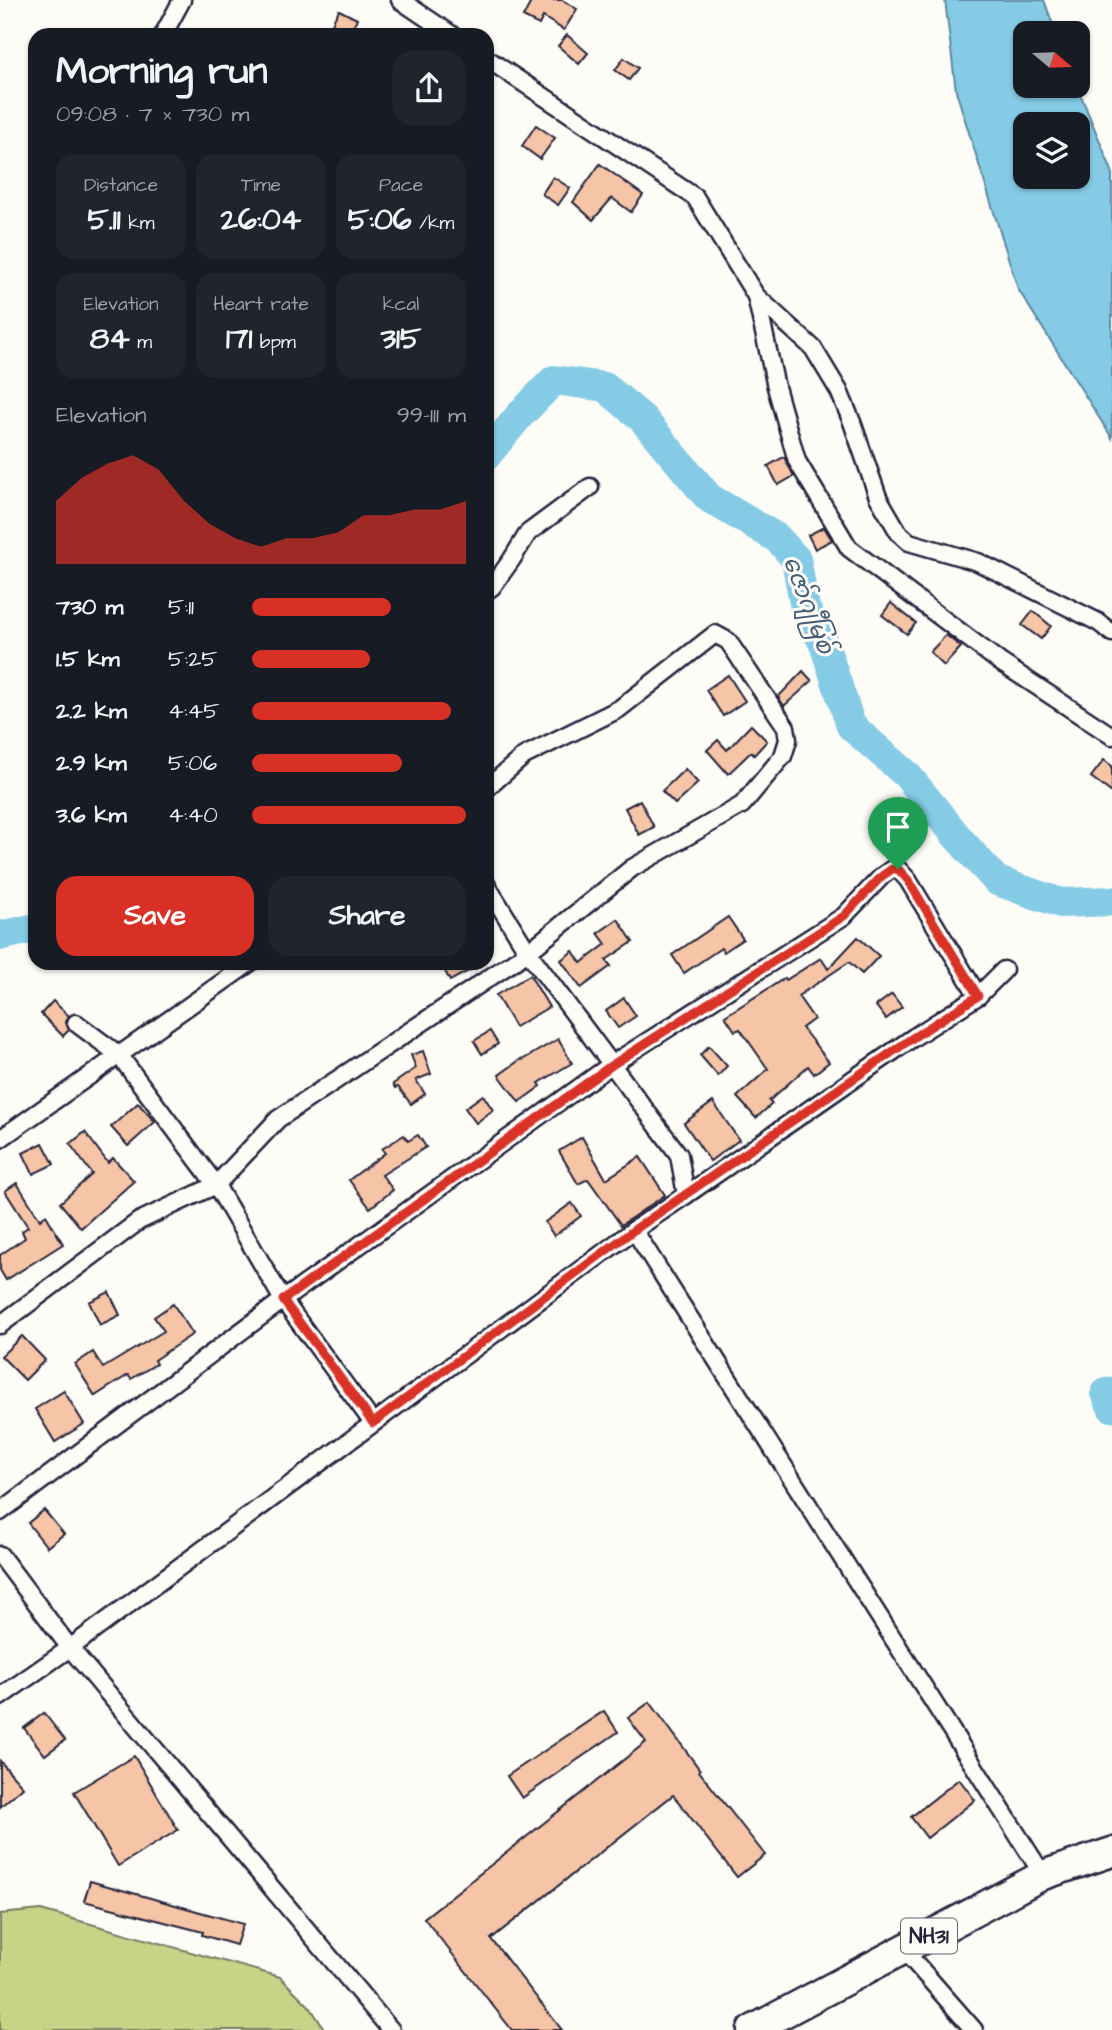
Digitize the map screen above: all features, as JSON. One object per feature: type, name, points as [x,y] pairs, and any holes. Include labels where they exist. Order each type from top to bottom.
[{"type":"highway","name":"NH31","points":[[752,2030],[1042,1875],[1112,1853]]},
{"type":"street","points":[[167,28],[182,0]]},
{"type":"street","points":[[400,0],[442,28]]},
{"type":"street","points":[[494,63],[695,197],[756,296],[813,348],[839,391],[878,497],[900,533],[909,542],[978,562],[1003,573],[1098,622],[1112,633]]},
{"type":"street","points":[[756,296],[776,387],[797,461],[849,548],[1000,662],[1112,736]]},
{"type":"street","points":[[494,584],[528,533],[590,486]]},
{"type":"street","points":[[0,1325],[139,1220],[216,1185],[278,1119],[528,952],[632,868],[742,806],[783,756],[788,740],[786,727],[728,641],[715,634],[619,709],[524,756],[494,782]]},
{"type":"street","points":[[0,1512],[283,1300],[612,1065],[844,916],[892,869],[898,869],[908,880],[978,996]]},
{"type":"street","points":[[494,897],[528,952],[679,1156],[686,1195]]},
{"type":"street","points":[[0,1139],[240,970]]},
{"type":"street","points":[[0,1697],[71,1648],[634,1230],[978,996],[1004,970]]},
{"type":"street","points":[[76,1023],[119,1055],[216,1185],[283,1300],[373,1423]]},
{"type":"street","points":[[634,1230],[1042,1875]]},
{"type":"street","points":[[0,1555],[71,1648],[391,2030]]},
{"type":"street","points":[[904,1949],[974,2030]]},
{"type":"green space","points":[[41,1910],[280,1977],[310,2007],[325,2030],[0,2030],[0,1914]]},
{"type":"water","points":[[945,0],[1044,0],[1052,21],[1013,21],[1013,98],[1082,98],[1088,112],[1013,112],[1013,189],[1090,189],[1090,118],[1112,171],[1112,438],[1018,289],[956,91]]},
{"type":"building","points":[[532,0],[562,0],[577,9],[564,30],[543,17],[539,25],[523,17]]},
{"type":"building","points":[[339,10],[357,19],[352,28],[330,28]]},
{"type":"building","points":[[567,35],[588,53],[579,64],[558,46]]},
{"type":"building","points":[[624,58],[638,68],[629,80],[615,70]]},
{"type":"building","points":[[536,125],[555,138],[540,159],[522,146]]},
{"type":"building","points":[[600,164],[643,195],[631,212],[612,198],[593,220],[573,202]]},
{"type":"building","points":[[553,177],[570,188],[558,205],[542,194]]},
{"type":"building","points":[[784,457],[794,476],[778,485],[768,466]]},
{"type":"building","points":[[824,527],[832,540],[815,549],[808,535]]},
{"type":"building","points":[[891,603],[916,623],[907,634],[882,615]]},
{"type":"building","points":[[1033,611],[1051,626],[1041,639],[1022,625]]},
{"type":"building","points":[[946,635],[961,647],[944,666],[930,652]]},
{"type":"building","points":[[803,671],[812,681],[784,706],[778,697]]},
{"type":"building","points":[[728,675],[745,701],[723,716],[706,690]]},
{"type":"building","points":[[751,725],[767,741],[754,755],[751,752],[728,774],[707,750],[718,740],[727,750]]},
{"type":"building","points":[[1104,760],[1112,766],[1112,793],[1091,777]]},
{"type":"building","points":[[685,769],[698,783],[675,804],[662,791]]},
{"type":"building","points":[[640,800],[654,827],[639,835],[625,808]]},
{"type":"building","points":[[728,917],[743,939],[724,952],[721,948],[684,973],[672,955]]},
{"type":"building","points":[[618,919],[633,942],[606,960],[611,966],[581,988],[561,960],[573,951],[581,963],[606,944],[598,933]]},
{"type":"building","points":[[858,937],[879,956],[862,974],[849,962],[798,996],[814,1019],[802,1028],[829,1062],[814,1074],[808,1066],[769,1101],[772,1104],[756,1118],[737,1097],[768,1069],[740,1029],[735,1031],[725,1016],[821,958],[828,969]]},
{"type":"building","points":[[444,970],[470,970],[450,981]]},
{"type":"building","points":[[530,975],[549,1007],[515,1027],[496,995]]},
{"type":"building","points":[[892,994],[902,1007],[886,1019],[876,1006]]},
{"type":"building","points":[[624,998],[636,1016],[618,1028],[606,1011]]},
{"type":"building","points":[[53,1001],[69,1016],[66,1022],[69,1030],[63,1036],[41,1014]]},
{"type":"building","points":[[490,1031],[498,1044],[482,1054],[474,1041]]},
{"type":"building","points":[[558,1039],[572,1063],[539,1083],[541,1086],[519,1102],[499,1075],[521,1059]]},
{"type":"building","points":[[709,1046],[727,1066],[718,1076],[700,1055]]},
{"type":"building","points":[[423,1051],[431,1074],[416,1080],[425,1094],[411,1104],[393,1084],[416,1068],[411,1055]]},
{"type":"building","points":[[483,1095],[493,1110],[476,1123],[465,1108]]},
{"type":"building","points":[[713,1102],[739,1140],[710,1161],[684,1123]]},
{"type":"building","points":[[138,1103],[155,1122],[128,1146],[111,1127]]},
{"type":"building","points":[[85,1132],[108,1163],[113,1158],[134,1181],[81,1228],[60,1203],[92,1174],[70,1144]]},
{"type":"building","points":[[404,1135],[408,1141],[418,1135],[426,1147],[382,1175],[393,1190],[370,1208],[349,1180],[385,1153],[382,1149]]},
{"type":"building","points":[[582,1137],[606,1179],[640,1157],[665,1195],[621,1225],[588,1179],[578,1184],[559,1151]]},
{"type":"building","points":[[43,1143],[54,1164],[33,1174],[23,1153]]},
{"type":"building","points":[[17,1183],[40,1220],[46,1215],[63,1244],[6,1280],[0,1270],[0,1255],[25,1238],[22,1231],[28,1227],[5,1191]]},
{"type":"building","points":[[572,1203],[581,1216],[554,1236],[545,1222]]},
{"type":"building","points":[[109,1292],[120,1315],[100,1325],[89,1302]]},
{"type":"building","points":[[173,1304],[193,1334],[154,1360],[156,1364],[131,1379],[128,1375],[95,1396],[75,1364],[93,1352],[103,1368],[164,1331],[154,1317]]},
{"type":"building","points":[[22,1336],[45,1360],[25,1380],[1,1356]]},
{"type":"building","points":[[64,1391],[84,1424],[55,1442],[35,1409]]},
{"type":"building","points":[[44,1510],[64,1534],[47,1547],[28,1523]]},
{"type":"building","points":[[650,1702],[699,1771],[765,1855],[737,1877],[673,1795],[491,1939],[562,2030],[512,2030],[424,1918],[646,1742],[628,1718]]},
{"type":"building","points":[[604,1711],[618,1732],[522,1798],[507,1776]]},
{"type":"building","points":[[44,1713],[65,1740],[45,1755],[24,1728]]},
{"type":"building","points":[[134,1756],[178,1830],[118,1866],[74,1792]]},
{"type":"building","points":[[0,1761],[23,1787],[0,1807]]},
{"type":"building","points":[[959,1779],[975,1800],[927,1838],[911,1817]]},
{"type":"building","points":[[90,1881],[243,1924],[236,1945],[202,1935],[203,1932],[84,1901]]},
{"type":"waterway","name":"ဇော်ဂျီမြစ်","points":[[494,446],[554,380],[605,387],[642,418],[709,498],[777,538],[796,559],[805,608],[824,644],[851,726],[906,774],[997,881],[1061,903],[1112,901]]},
{"type":"waterway","name":"ဇော်ဂျီမြစ်","points":[[0,936],[28,930]]},
{"type":"waterway","name":"ဇော်ဂျီမြစ်","points":[[1112,1392],[1106,1393],[1112,1407]]},
{"type":"route","points":[[892,869],[898,869],[908,880],[978,996],[634,1230],[373,1423],[283,1300],[612,1065],[844,916],[882,876],[892,869]]}]
